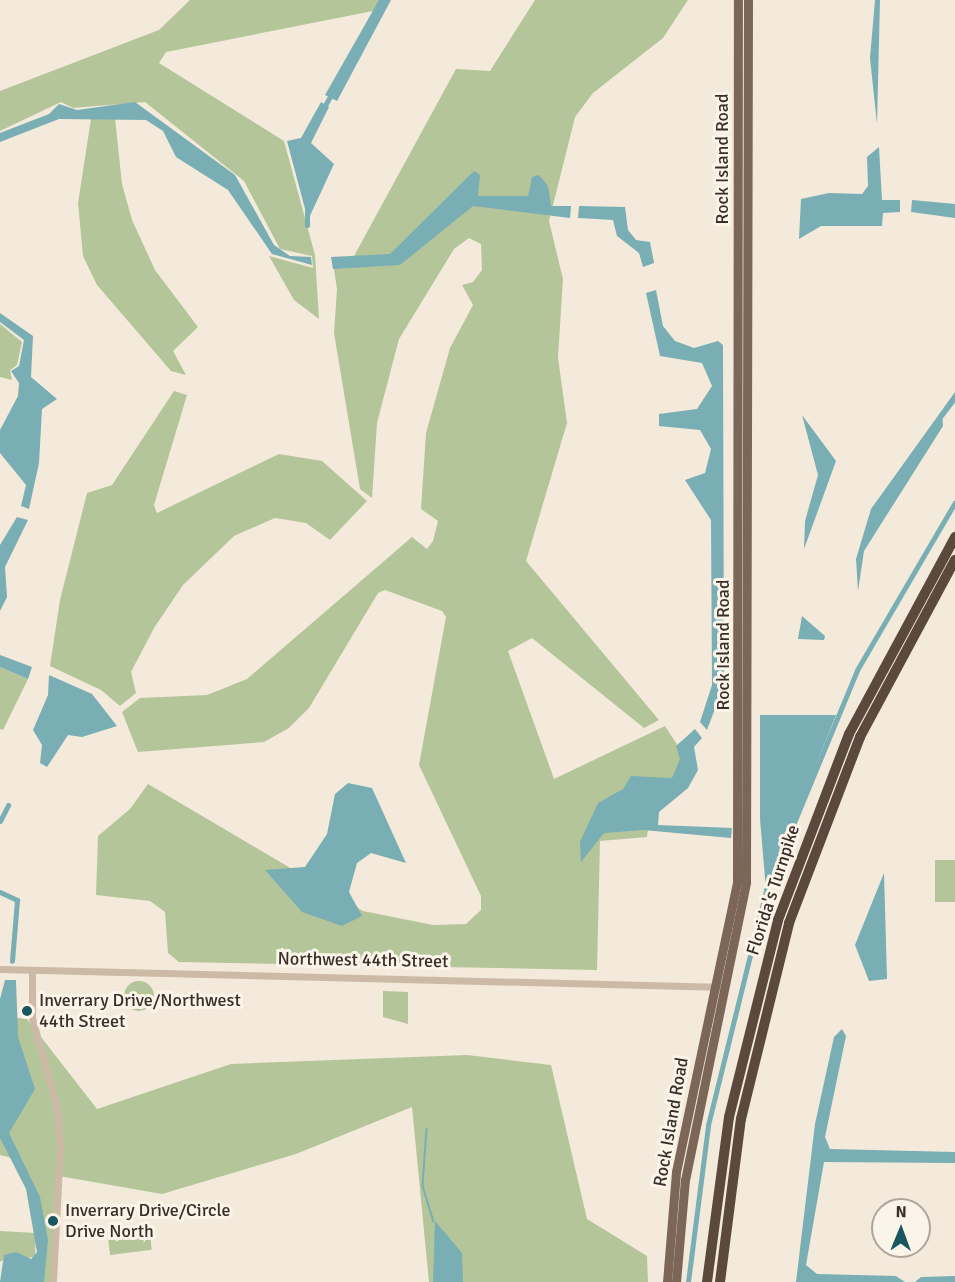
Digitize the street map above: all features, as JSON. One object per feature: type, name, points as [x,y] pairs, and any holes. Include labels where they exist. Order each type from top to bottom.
[{"type":"highway","name":"Florida's Turnpike","points":[[707,1282],[729,1117],[778,920],[849,734],[955,537]]},
{"type":"highway","name":"Florida's Turnpike","points":[[720,1282],[741,1119],[789,923],[860,737],[955,560]]},
{"type":"main road","name":"Rock Island Road","points":[[738,0],[739,912]]},
{"type":"main road","name":"Rock Island Road","points":[[666,1282],[676,1172],[739,912],[749,740],[748,0]]},
{"type":"main road","name":"Rock Island Road","points":[[676,1282],[685,1180],[720,986]]},
{"type":"street","name":"Northwest 44th Street","points":[[0,969],[720,986]]},
{"type":"street","points":[[32,970],[32,1018],[57,1109],[60,1147],[53,1282]]},
{"type":"green space","points":[[190,0],[384,0],[378,10],[166,52],[159,63],[284,141],[315,255],[319,319],[294,300],[269,256],[313,268],[312,256],[280,249],[244,181],[145,102],[73,108],[61,102],[0,131],[0,91],[159,30]]},
{"type":"green space","points":[[535,0],[688,0],[663,38],[593,93],[575,117],[549,221],[563,279],[558,358],[567,423],[526,561],[659,720],[644,728],[532,638],[508,651],[554,779],[665,726],[689,763],[649,818],[647,837],[600,841],[597,970],[179,962],[168,953],[165,912],[150,901],[96,895],[98,836],[130,809],[148,784],[363,911],[433,925],[466,924],[481,910],[481,896],[419,765],[446,617],[442,611],[385,590],[378,593],[309,708],[289,728],[264,742],[138,752],[122,712],[140,698],[207,695],[247,679],[412,537],[427,549],[433,541],[438,521],[421,509],[426,433],[450,348],[473,305],[462,285],[473,282],[482,270],[481,244],[469,238],[454,249],[399,339],[377,423],[372,498],[360,489],[334,333],[337,289],[333,263],[354,256],[456,69],[490,71]]},
{"type":"green space","points":[[115,118],[122,184],[132,220],[155,270],[198,327],[173,351],[186,375],[171,371],[97,285],[83,256],[78,203],[91,119]]},
{"type":"green space","points":[[0,324],[22,342],[17,365],[10,370],[12,380],[0,377]]},
{"type":"green space","points":[[174,391],[187,395],[154,505],[157,513],[279,454],[322,461],[367,501],[330,540],[306,523],[275,518],[234,536],[183,585],[154,628],[131,672],[136,693],[120,706],[101,690],[50,666],[60,600],[87,493],[112,485]]},
{"type":"green space","points":[[0,667],[28,679],[3,730],[0,729]]},
{"type":"green space","points":[[935,860],[955,860],[955,902],[935,902]]},
{"type":"green space","points":[[139,981],[145,982],[153,990],[153,1002],[145,1010],[139,1011],[133,1010],[125,1002],[124,996],[125,990],[133,982]]},
{"type":"green space","points":[[383,991],[408,992],[408,1024],[383,1017]]},
{"type":"green space","points":[[0,1016],[27,1019],[97,1109],[231,1064],[467,1055],[551,1065],[587,1219],[647,1256],[648,1282],[429,1282],[412,1107],[296,1154],[162,1194],[59,1176],[53,1282],[41,1282],[35,1198],[16,1159],[0,1155]]},
{"type":"green space","points":[[149,1227],[152,1250],[110,1255],[107,1232]]},
{"type":"green space","points":[[0,1231],[36,1233],[35,1256],[26,1259],[16,1252],[0,1262]]},
{"type":"water","points":[[379,0],[391,0],[337,101],[325,95]]},
{"type":"water","points":[[875,0],[880,0],[877,124],[870,58]]},
{"type":"water","points":[[135,102],[235,175],[274,245],[290,256],[311,257],[312,265],[272,254],[228,190],[176,157],[163,131],[146,120],[59,119],[0,142],[0,133],[49,114],[59,104],[77,110]]},
{"type":"water","points":[[321,102],[329,107],[311,143],[334,164],[308,220],[287,141],[301,138]]},
{"type":"water","points":[[879,147],[882,200],[900,200],[900,212],[883,213],[882,226],[821,226],[799,239],[801,199],[829,193],[862,194],[868,186],[867,157]]},
{"type":"water","points":[[474,171],[480,175],[478,196],[528,196],[532,177],[539,175],[548,186],[551,206],[571,206],[570,218],[473,206],[400,265],[333,269],[331,257],[390,254]]},
{"type":"water","points":[[912,200],[955,204],[955,218],[911,212]]},
{"type":"water","points":[[579,206],[625,207],[628,230],[636,240],[650,242],[654,263],[643,267],[639,253],[617,236],[613,220],[578,218]]},
{"type":"water","points":[[656,290],[663,326],[675,341],[694,348],[718,341],[723,345],[724,685],[707,730],[700,722],[712,685],[711,520],[685,480],[705,473],[711,449],[700,430],[659,426],[659,414],[697,409],[712,386],[702,363],[660,356],[646,293]]},
{"type":"water","points":[[0,313],[33,336],[31,377],[57,399],[42,409],[39,463],[29,509],[21,506],[26,485],[0,453],[0,430],[18,396],[19,383],[11,371],[19,366],[24,340],[0,322]]},
{"type":"water","points":[[955,392],[955,400],[942,411],[943,426],[864,551],[858,591],[856,559],[871,509]]},
{"type":"water","points":[[802,415],[836,461],[804,549],[805,521],[818,475]]},
{"type":"water","points":[[17,517],[28,520],[5,567],[7,597],[0,611],[0,545]]},
{"type":"water","points":[[802,616],[825,636],[824,640],[798,639]]},
{"type":"water","points":[[0,655],[32,667],[28,679],[0,667]]},
{"type":"water","points":[[49,675],[92,694],[117,726],[82,737],[68,735],[47,767],[40,763],[42,745],[33,730],[48,695]]},
{"type":"water","points":[[760,715],[836,715],[766,890],[760,819]]},
{"type":"water","points":[[695,729],[702,738],[694,747],[698,770],[688,788],[659,812],[658,825],[732,828],[731,838],[643,830],[604,833],[581,862],[580,842],[598,803],[623,789],[631,776],[672,778],[680,759],[676,746]]},
{"type":"water","points":[[348,783],[372,788],[406,863],[371,853],[357,863],[349,892],[362,916],[342,926],[302,912],[265,870],[305,867],[327,834],[335,794]]},
{"type":"water","points":[[884,873],[887,979],[869,981],[855,945]]},
{"type":"water","points":[[5,980],[16,980],[18,1037],[35,1089],[9,1133],[40,1197],[48,1240],[44,1282],[0,1282],[4,1255],[16,1252],[31,1259],[37,1252],[26,1189],[0,1138],[0,999]]},
{"type":"water","points":[[842,1029],[846,1036],[825,1137],[830,1149],[955,1152],[955,1163],[824,1162],[806,1265],[817,1274],[896,1276],[905,1282],[796,1282],[815,1124],[834,1037]]},
{"type":"water","points":[[435,1221],[462,1253],[463,1282],[433,1282]]},
{"type":"water","points":[[955,1276],[955,1282],[915,1282],[921,1277]]},
{"type":"waterway","points":[[323,109],[333,91]]},
{"type":"waterway","points":[[307,210],[307,225]]},
{"type":"waterway","points":[[940,417],[955,397]]},
{"type":"waterway","points":[[688,1282],[708,1125],[766,890],[857,670],[955,502]]},
{"type":"waterway","points":[[0,821],[8,805]]},
{"type":"waterway","points":[[0,892],[17,900],[12,961]]},
{"type":"waterway","points":[[427,1129],[423,1186],[434,1221]]},
{"type":"place","name":"Inverrary Drive/Northwest 44th Street","points":[[27,1011]]},
{"type":"place","name":"Inverrary Drive/Circle Drive North","points":[[53,1221]]}]
